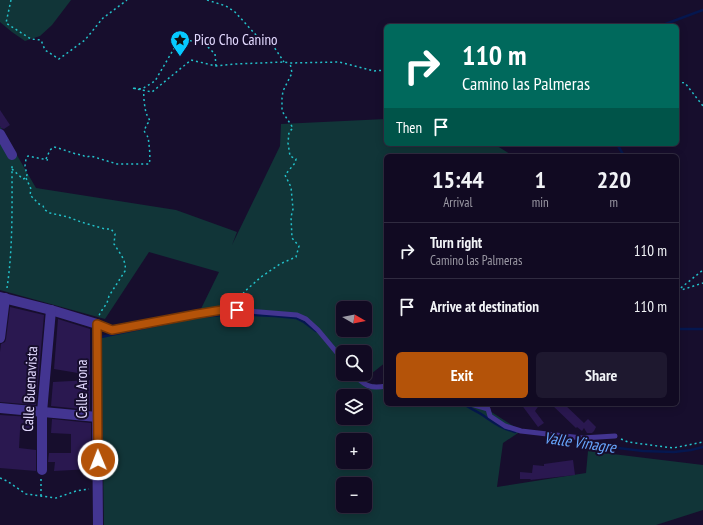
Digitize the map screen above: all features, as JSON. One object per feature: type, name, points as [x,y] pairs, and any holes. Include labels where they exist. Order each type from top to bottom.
[{"type":"street","points":[[0,134],[12,155]]},
{"type":"street","points":[[0,338],[2,297],[97,324]]},
{"type":"street","name":"Calle Buenavista","points":[[42,470],[42,412],[51,310]]},
{"type":"street","name":"Calle Arona","points":[[97,324],[98,525]]},
{"type":"street","points":[[0,408],[97,417]]},
{"type":"lane","points":[[97,324],[112,330],[222,310],[297,315],[306,319],[318,330],[336,352]]},
{"type":"lane","points":[[360,381],[365,384],[378,387],[384,386]]},
{"type":"lane","points":[[478,406],[488,409],[490,416],[505,426],[521,431],[582,438],[615,436]]},
{"type":"path","points":[[10,0],[6,23],[31,39],[41,40],[45,50],[59,59],[85,40],[104,18],[127,0]]},
{"type":"path","points":[[207,0],[226,6],[235,12],[256,35],[274,47],[284,62]]},
{"type":"path","points":[[216,66],[215,54],[204,43],[186,40],[176,45],[155,81],[142,89],[132,88],[152,92],[191,60],[216,66],[284,62],[339,62],[374,71],[384,70]]},
{"type":"path","points":[[237,310],[244,292],[260,277],[280,264],[296,257],[299,246],[292,238],[292,187],[285,174],[295,163],[296,159],[290,156],[288,143],[289,132],[294,128],[282,111],[283,90],[292,73],[290,63]]},
{"type":"path","points":[[679,82],[685,83],[703,106]]},
{"type":"path","points":[[97,324],[100,313],[107,303],[108,296],[125,271],[126,266],[121,254],[114,244],[115,234],[111,229],[105,229],[50,213],[45,210],[43,206],[34,200],[30,195],[31,189],[26,178],[26,158],[28,156],[47,160],[50,150],[54,147],[86,157],[91,156],[117,164],[149,164],[148,137],[144,131],[150,121],[146,114],[143,98],[144,90]]},
{"type":"path","points":[[2,297],[9,271],[12,218],[12,155]]},
{"type":"path","points":[[12,169],[23,179],[26,178]]},
{"type":"path","points":[[679,289],[703,270]]},
{"type":"path","points":[[679,290],[703,284]]},
{"type":"path","points":[[615,436],[628,442],[673,448],[703,442]]},
{"type":"path","points":[[40,496],[42,470]]},
{"type":"path","points":[[0,478],[26,494],[56,498],[76,490],[98,489]]},
{"type":"green space","points":[[0,0],[71,0],[52,25],[40,36],[25,41],[0,22]]},
{"type":"green space","points":[[384,119],[384,146],[497,146],[510,154],[384,154],[384,364],[372,373],[372,345],[336,345],[336,381],[362,381],[361,382],[384,387],[384,406],[482,406],[521,431],[503,443],[497,487],[586,473],[588,451],[703,465],[703,510],[656,525],[104,525],[101,337],[197,317],[219,272],[149,252],[105,319],[0,290],[0,126],[36,188],[176,210],[237,232],[232,245],[280,146],[281,124]]},
{"type":"building","points":[[0,110],[10,125],[4,129],[0,126]]},
{"type":"building","points":[[10,307],[44,315],[36,405],[0,402],[0,352],[1,344],[5,342],[6,339]]},
{"type":"building","points":[[58,319],[90,329],[90,375],[54,369]]},
{"type":"building","points":[[90,380],[90,410],[51,406],[53,382]]},
{"type":"building","points":[[522,406],[539,406],[535,411],[544,423],[538,427]]},
{"type":"building","points":[[553,406],[566,406],[584,423],[588,419],[596,427],[592,433],[587,433],[584,428],[582,431],[577,427],[576,428]]},
{"type":"building","points":[[0,415],[31,417],[30,430],[20,430],[19,448],[36,450],[36,471],[0,468]]},
{"type":"building","points":[[52,419],[91,423],[91,469],[54,471],[55,462],[48,462],[49,453],[71,453],[71,434],[51,433]]},
{"type":"building","points":[[573,460],[575,475],[530,480],[531,479],[520,479],[520,472],[532,473],[533,465],[544,466],[544,464]]},
{"type":"waterway","points":[[665,24],[703,10]]},
{"type":"waterway","points":[[618,146],[623,154]]},
{"type":"waterway","name":"Valle Vinagre","points":[[101,337],[197,317],[236,314],[296,318],[316,331]]},
{"type":"waterway","points":[[679,329],[703,329]]},
{"type":"waterway","name":"Valle Vinagre","points":[[467,406],[505,429],[515,432]]},
{"type":"waterway","name":"Valle Vinagre","points":[[579,440],[602,446],[643,451],[674,452],[703,447]]},
{"type":"place","name":"Pico Cho Canino","points":[[180,57]]},
{"type":"route","points":[[98,460],[97,324],[112,330],[197,314],[222,310],[237,310]]}]
